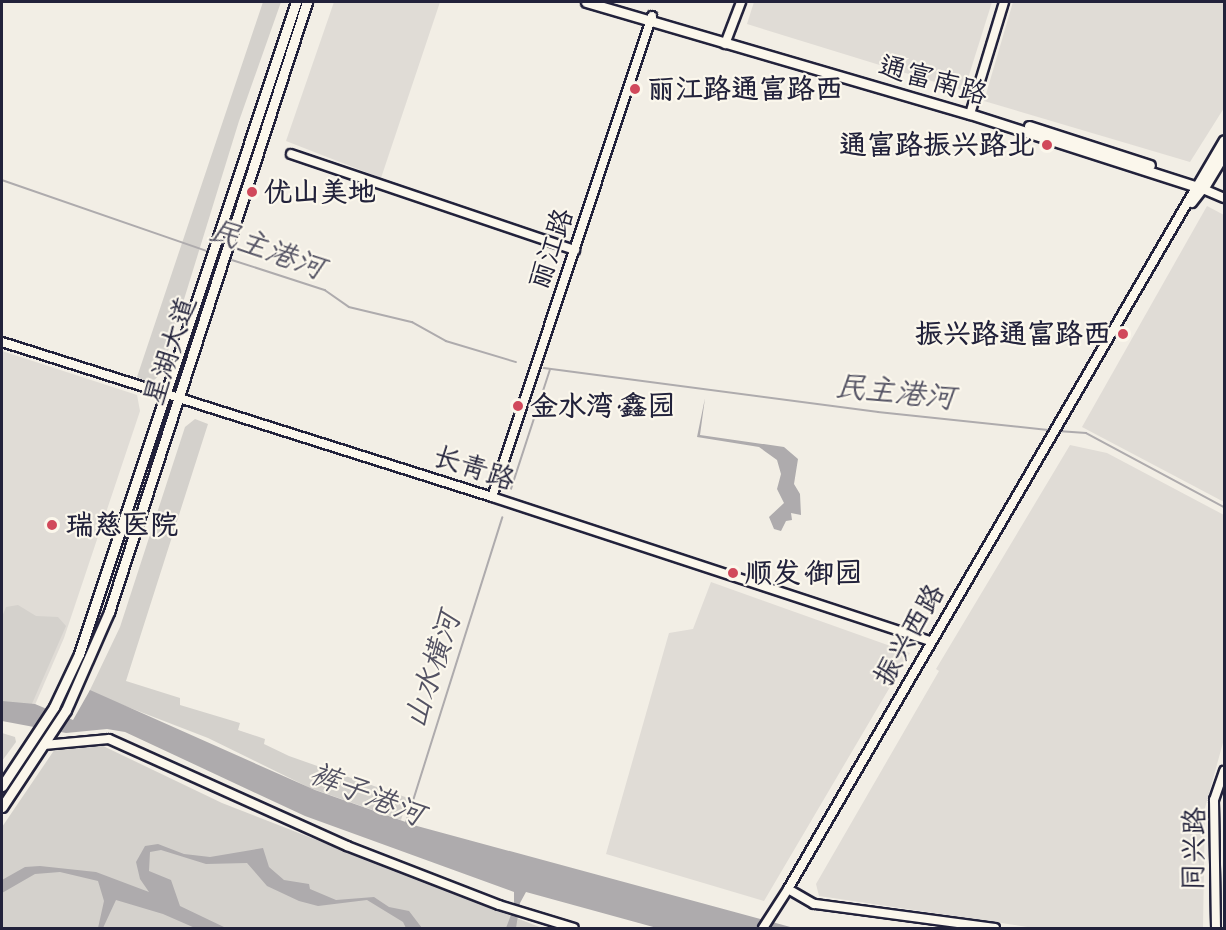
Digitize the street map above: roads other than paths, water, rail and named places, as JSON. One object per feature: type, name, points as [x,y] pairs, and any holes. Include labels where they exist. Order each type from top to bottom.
[{"type":"main road","name":"星湖大道","points":[[2,786],[54,707],[97,607],[296,2]]},
{"type":"main road","name":"星湖大道","points":[[2,807],[66,710],[109,612],[308,2]]},
{"type":"main road","name":"通富南路","points":[[586,2],[651,18]]},
{"type":"main road","name":"通富南路","points":[[606,2],[726,41],[970,111],[1201,185]]},
{"type":"main road","points":[[1201,185],[1224,140]]},
{"type":"main road","points":[[1201,185],[1224,154]]},
{"type":"street","points":[[726,41],[741,2]]},
{"type":"street","points":[[970,111],[1004,2]]},
{"type":"street","name":"丽江路","points":[[492,497],[651,18]]},
{"type":"street","points":[[291,154],[575,250]]},
{"type":"street","name":"通富南路","points":[[1201,185],[1224,197]]},
{"type":"street","name":"振兴西路","points":[[763,928],[788,890],[930,642],[1201,185]]},
{"type":"street","name":"长青路","points":[[2,342],[166,396],[492,497],[930,642]]},
{"type":"street","points":[[44,745],[109,739],[234,798],[515,910],[574,928]]},
{"type":"street","name":"同兴路","points":[[1216,928],[1214,800],[1224,771]]},
{"type":"street","points":[[788,890],[814,904],[995,928]]},
{"type":"waterway","name":"民主港河","points":[[2,180],[210,252]]},
{"type":"waterway","name":"民主港河","points":[[229,259],[325,290],[349,307],[412,322],[446,341],[516,362]]},
{"type":"waterway","name":"民主港河","points":[[544,368],[878,412],[1050,430]]},
{"type":"waterway","name":"山水横河","points":[[511,489],[550,370]]},
{"type":"waterway","name":"民主港河","points":[[1058,431],[1086,433],[1224,507]]},
{"type":"waterway","name":"山水横河","points":[[406,823],[502,518]]},
{"type":"place","name":"丽江路通富路西","points":[[635,89]]},
{"type":"place","name":"通富路振兴路北","points":[[1047,145]]},
{"type":"place","name":"优山美地","points":[[252,192]]},
{"type":"place","name":"振兴路通富路西","points":[[1123,334]]},
{"type":"place","name":"金水湾·鑫园","points":[[518,406]]},
{"type":"place","name":"瑞慈医院","points":[[52,525]]},
{"type":"place","name":"顺发·御园","points":[[733,573]]},
{"type":"water label","name":"裤子港河","points":[[367,794]]}]
